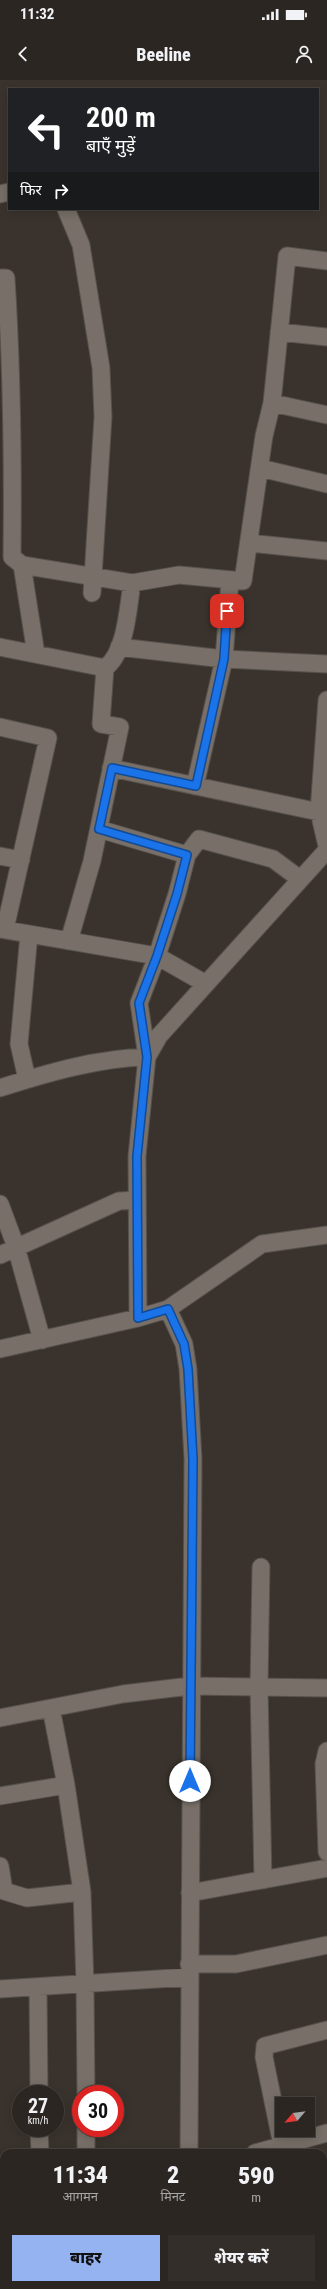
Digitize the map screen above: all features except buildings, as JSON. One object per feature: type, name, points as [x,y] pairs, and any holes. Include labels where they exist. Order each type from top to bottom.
[{"type":"street","points":[[66,210],[81,245],[101,368],[103,417],[92,593]]},
{"type":"street","points":[[0,278],[6,278],[10,345],[13,447],[12,557],[22,565],[132,583],[179,575],[243,581],[264,436],[272,403],[287,256],[327,261]]},
{"type":"street","points":[[279,332],[327,337]]},
{"type":"street","points":[[272,403],[327,415]]},
{"type":"street","points":[[260,468],[327,484]]},
{"type":"street","points":[[249,543],[327,551]]},
{"type":"street","points":[[22,565],[36,654]]},
{"type":"street","points":[[196,786],[224,659],[230,580]]},
{"type":"street","points":[[0,647],[105,668],[113,662],[124,635],[132,583]]},
{"type":"street","points":[[119,647],[224,659],[327,664]]},
{"type":"street","points":[[69,941],[92,861],[120,727],[101,724],[105,668]]},
{"type":"street","points":[[327,700],[319,812],[327,846]]},
{"type":"street","points":[[0,726],[48,738],[21,860],[2,929],[157,956],[206,984]]},
{"type":"street","points":[[112,768],[319,812]]},
{"type":"street","points":[[99,829],[187,855]]},
{"type":"street","points":[[138,1318],[137,1156],[147,1057],[139,1003],[157,956],[177,894],[187,855],[199,839],[273,859],[300,879]]},
{"type":"street","points":[[147,1057],[159,1036],[327,850]]},
{"type":"street","points":[[0,856],[21,860]]},
{"type":"street","points":[[27,1079],[19,1044],[29,934]]},
{"type":"street","points":[[0,1088],[27,1079],[123,1058],[147,1057]]},
{"type":"street","points":[[0,1255],[120,1201],[137,1200]]},
{"type":"street","points":[[0,1204],[16,1247],[42,1340]]},
{"type":"street","points":[[0,1349],[138,1318],[168,1309],[262,1244],[327,1235]]},
{"type":"street","points":[[168,1309],[184,1344],[188,1369],[193,1459],[190,1686],[189,2149]]},
{"type":"street","points":[[261,1567],[260,1687],[262,1880]]},
{"type":"street","points":[[0,1718],[123,1694],[190,1686],[327,1688]]},
{"type":"street","points":[[51,1708],[66,1785],[82,1892],[86,2085]]},
{"type":"street","points":[[327,1751],[324,1764],[327,1852]]},
{"type":"street","points":[[0,1796],[66,1785]]},
{"type":"street","points":[[0,1866],[4,1891],[26,1898],[82,1892]]},
{"type":"street","points":[[190,1893],[327,1868]]},
{"type":"street","points":[[0,1989],[85,1984],[236,1964],[327,1944]]},
{"type":"street","points":[[38,1986],[39,2085]]},
{"type":"street","points":[[282,2146],[264,2057],[265,2046],[327,2030]]},
{"type":"street","points":[[270,2149],[327,2133]]},
{"type":"street","points":[[40,2137],[40,2149]]},
{"type":"street","points":[[86,2137],[86,2149]]},
{"type":"route","points":[[190,1781],[193,1459],[188,1369],[184,1344],[168,1309],[138,1318],[137,1156],[147,1057],[139,1003],[157,956],[177,894],[187,855],[99,829],[112,768],[196,786],[224,659],[227,611]]}]
